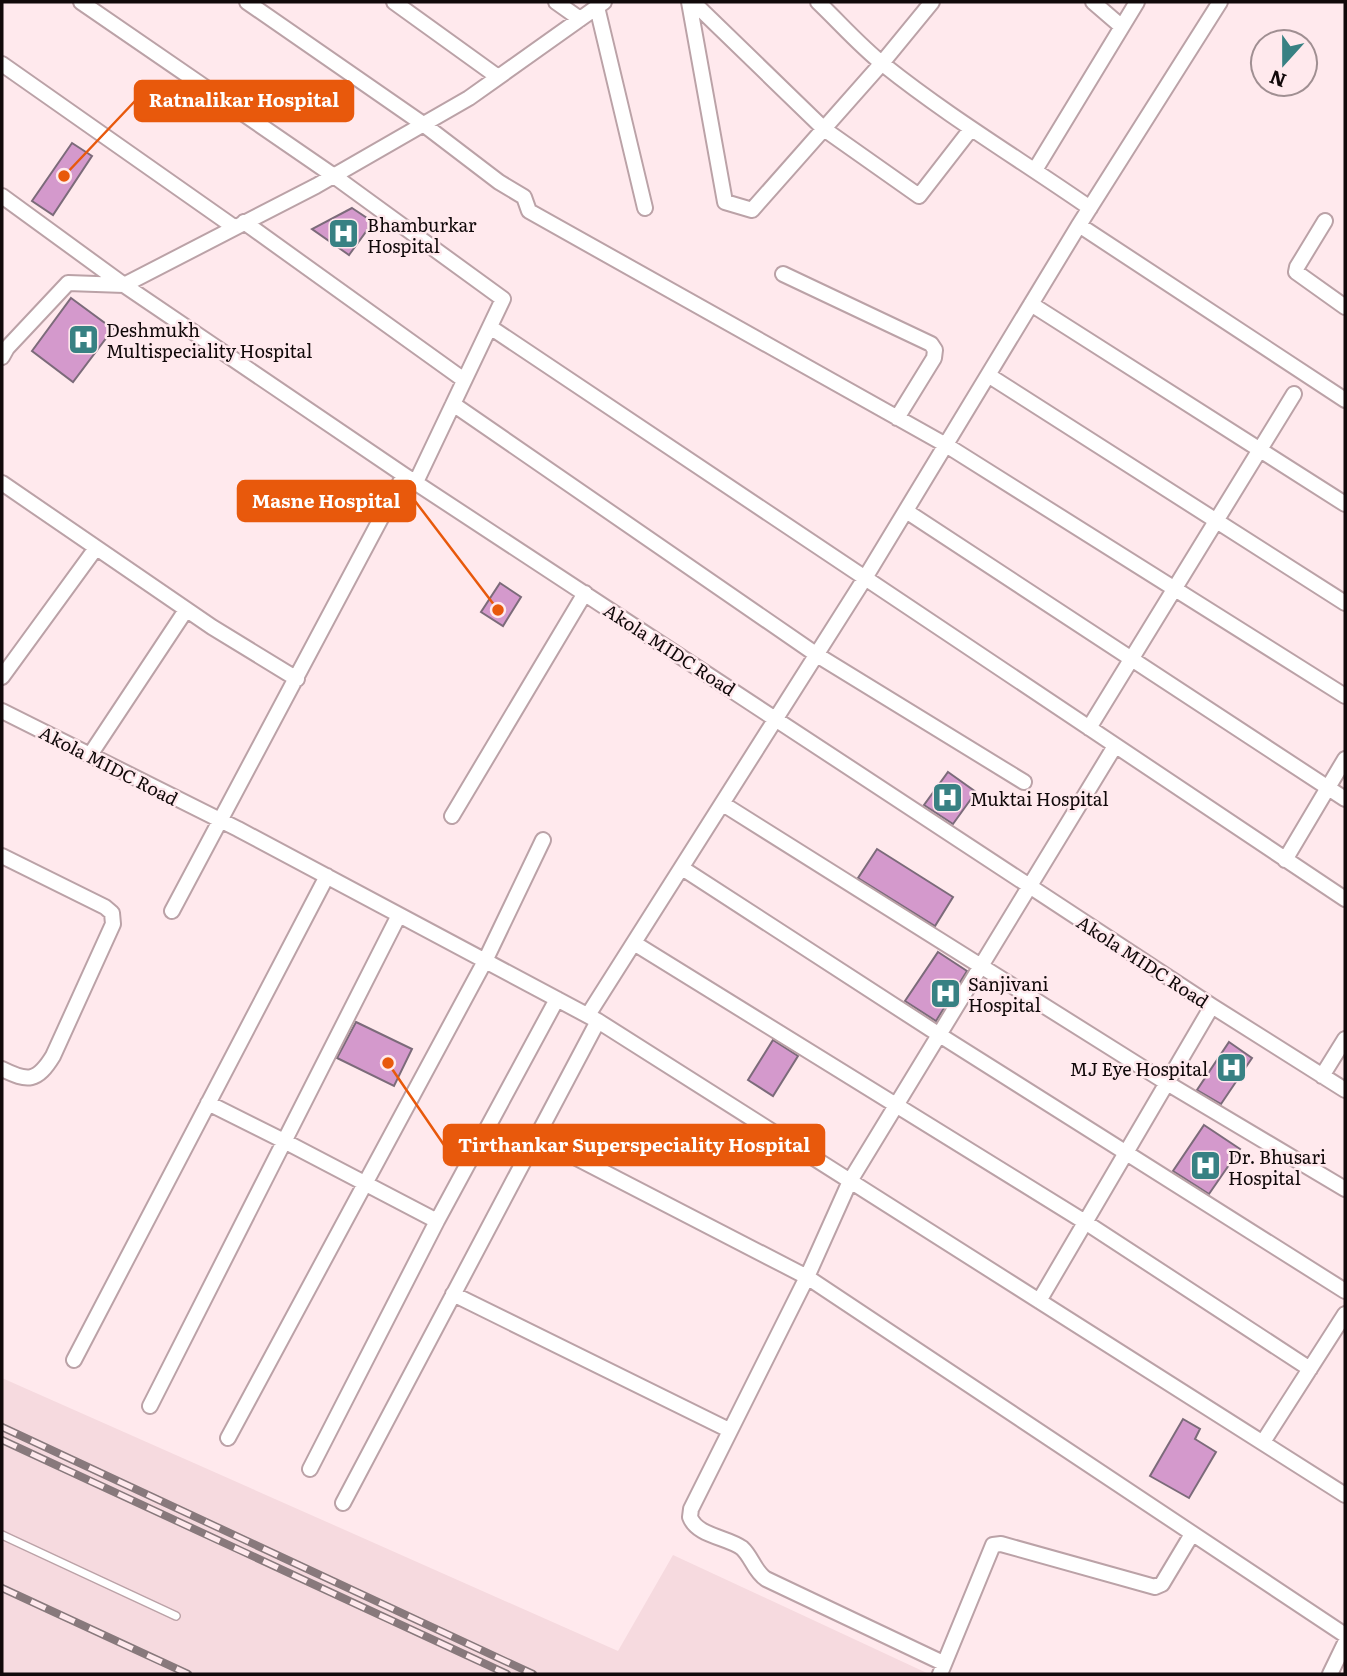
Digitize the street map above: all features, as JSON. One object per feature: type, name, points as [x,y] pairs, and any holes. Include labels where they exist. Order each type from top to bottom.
[{"type":"street","points":[[81,2],[334,176],[503,299],[453,404],[218,821],[172,911]]},
{"type":"street","points":[[247,2],[423,124],[499,182],[524,197],[529,211],[946,445],[1345,696]]},
{"type":"street","points":[[394,2],[498,77]]},
{"type":"street","points":[[556,2],[580,19]]},
{"type":"street","points":[[691,2],[725,202],[752,210],[882,64],[932,2]]},
{"type":"street","points":[[691,2],[824,129],[919,195],[971,129]]},
{"type":"street","points":[[818,2],[882,64],[971,129],[1090,208]]},
{"type":"street","points":[[1093,2],[1122,27]]},
{"type":"street","points":[[1035,170],[1137,2]]},
{"type":"street","points":[[342,1503],[536,1137],[593,1018],[634,943],[777,720],[1079,225],[1220,2]]},
{"type":"street","points":[[4,350],[68,283],[124,285],[334,176],[470,98],[600,4],[645,208]]},
{"type":"street","points":[[2,64],[464,380]]},
{"type":"street","name":"Akola MIDC Road","points":[[2,196],[124,285],[410,478],[1212,1006],[1345,1090]]},
{"type":"street","points":[[1325,221],[1296,272],[1345,307]]},
{"type":"street","points":[[1079,225],[1345,400]]},
{"type":"street","points":[[783,274],[931,344],[935,350],[934,358],[897,418]]},
{"type":"street","points":[[1031,304],[1345,504]]},
{"type":"street","points":[[490,327],[1345,899]]},
{"type":"street","points":[[988,375],[1345,603]]},
{"type":"street","points":[[1089,728],[1294,394]]},
{"type":"street","points":[[453,404],[817,655],[1024,782]]},
{"type":"street","points":[[2,483],[186,610],[297,679]]},
{"type":"street","points":[[906,511],[1345,799]]},
{"type":"street","points":[[2,677],[96,548]]},
{"type":"street","points":[[452,816],[585,593]]},
{"type":"street","points":[[90,755],[186,610]]},
{"type":"street","name":"Akola MIDC Road","points":[[2,711],[327,876],[593,1018],[1345,1495]]},
{"type":"street","points":[[1115,746],[850,1181],[807,1277],[691,1509],[692,1523],[743,1549],[756,1570],[766,1579],[942,1669],[993,1545],[1001,1544],[1155,1587],[1162,1584],[1192,1534]]},
{"type":"street","points":[[1285,860],[1345,759]]},
{"type":"street","points":[[723,804],[979,967],[1345,1189]]},
{"type":"street","points":[[228,1438],[485,961],[543,839]]},
{"type":"street","points":[[2,856],[105,907],[112,914],[113,924],[53,1056],[44,1070],[33,1078],[19,1077],[2,1069]]},
{"type":"street","points":[[682,868],[938,1034],[1345,1291]]},
{"type":"street","points":[[74,1360],[327,876]]},
{"type":"street","points":[[150,1406],[399,915]]},
{"type":"street","points":[[634,943],[1085,1222],[1310,1369]]},
{"type":"street","points":[[310,1469],[437,1222],[557,999]]},
{"type":"street","points":[[1039,1301],[1212,1006]]},
{"type":"street","points":[[1322,1076],[1345,1039]]},
{"type":"street","points":[[208,1103],[437,1222]]},
{"type":"street","points":[[536,1137],[807,1277],[1345,1635]]},
{"type":"street","points":[[453,1294],[729,1430]]},
{"type":"street","points":[[1263,1443],[1345,1314]]},
{"type":"street","points":[[1330,1674],[1345,1643]]},
{"type":"lane","points":[[2,1535],[176,1616]]},
{"type":"shaded area","points":[[2,1378],[618,1651],[673,1555],[929,1674],[2,1674]]},
{"type":"building","points":[[72,143],[92,156],[53,215],[32,201]]},
{"type":"building","points":[[352,208],[373,222],[349,255],[312,229]]},
{"type":"building","points":[[71,298],[113,329],[73,382],[32,351]]},
{"type":"building","points":[[500,583],[521,597],[503,626],[481,612]]},
{"type":"building","points":[[948,772],[976,792],[953,824],[924,805]]},
{"type":"building","points":[[877,849],[953,897],[935,926],[858,878]]},
{"type":"building","points":[[938,952],[967,971],[936,1021],[905,1001]]},
{"type":"building","points":[[356,1022],[412,1049],[394,1086],[337,1058]]},
{"type":"building","points":[[773,1040],[798,1056],[773,1096],[748,1080]]},
{"type":"building","points":[[1229,1042],[1252,1058],[1221,1104],[1197,1090]]},
{"type":"building","points":[[1204,1125],[1240,1149],[1209,1194],[1173,1171]]},
{"type":"building","points":[[1183,1419],[1200,1429],[1195,1439],[1216,1452],[1189,1498],[1150,1476]]},
{"type":"railway","points":[[2,1427],[533,1674]]},
{"type":"railway","points":[[2,1440],[507,1674]]},
{"type":"railway","points":[[2,1588],[188,1674]]},
{"type":"place","name":"Ratnalikar Hospital","points":[[64,176]]},
{"type":"place","name":"Bhamburkar Hospital","points":[[344,234]]},
{"type":"place","name":"Deshmukh Multispeciality Hospital","points":[[83,339]]},
{"type":"place","name":"Masne Hospital","points":[[498,610]]},
{"type":"place","name":"Muktai Hospital","points":[[947,798]]},
{"type":"place","name":"Sanjivani Hospital","points":[[945,993]]},
{"type":"place","name":"Tirthankar Superspeciality Hospital","points":[[388,1063]]},
{"type":"place","name":"MJ Eye Hospital","points":[[1231,1068]]},
{"type":"place","name":"Dr. Bhusari Hospital","points":[[1205,1166]]}]
